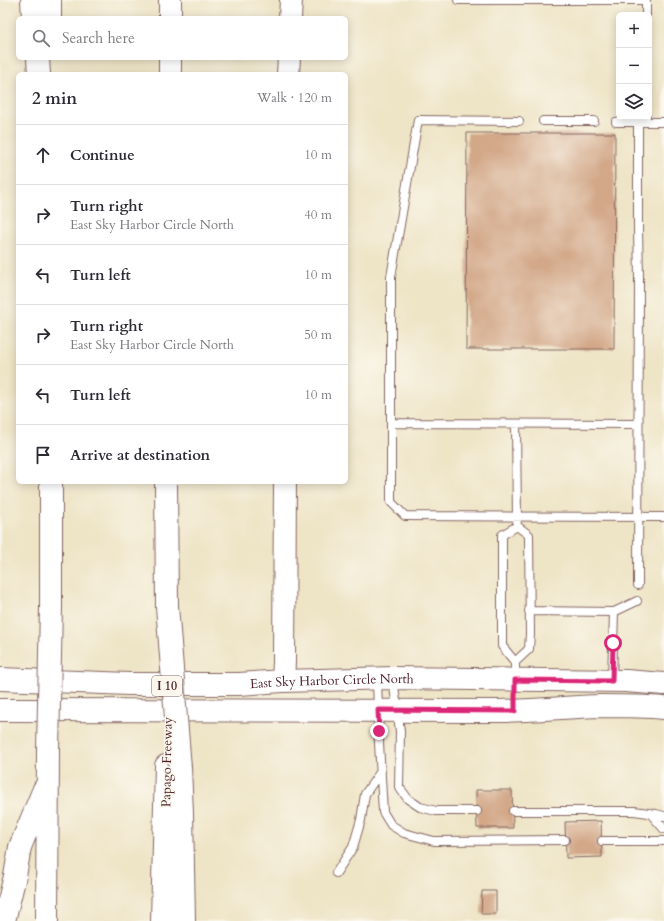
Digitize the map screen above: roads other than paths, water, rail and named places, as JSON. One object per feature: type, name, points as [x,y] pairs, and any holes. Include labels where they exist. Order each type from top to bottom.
[{"type":"main road","points":[[32,0],[34,16]]},
{"type":"main road","points":[[50,0],[50,16]]},
{"type":"main road","points":[[170,0],[170,16]]},
{"type":"main road","points":[[290,16],[291,0]]},
{"type":"main road","points":[[38,60],[39,72]]},
{"type":"main road","points":[[50,60],[50,72]]},
{"type":"main road","points":[[170,60],[170,72]]},
{"type":"main road","points":[[288,72],[289,60]]},
{"type":"main road","points":[[47,921],[51,484]]},
{"type":"main road","name":"Papago Freeway","points":[[162,921],[173,767],[166,484]]},
{"type":"main road","points":[[220,710],[258,696],[284,681],[285,484]]},
{"type":"main road","points":[[515,671],[515,711],[562,715],[637,718],[664,723]]},
{"type":"main road","name":"East Sky Harbor Circle North","points":[[0,679],[129,684],[239,684],[515,671],[612,681],[664,684]]},
{"type":"main road","name":"East Sky Harbor Circle North","points":[[0,710],[515,711],[600,706],[642,706],[664,708]]},
{"type":"main road","points":[[173,767],[182,813],[184,921]]},
{"type":"main road","points":[[4,921],[15,876],[20,847],[48,781]]},
{"type":"lane","points":[[458,0],[646,0],[646,12]]},
{"type":"lane","points":[[519,121],[418,120],[391,277],[391,502],[405,516],[664,517]]},
{"type":"lane","points":[[638,585],[638,228],[643,120]]},
{"type":"lane","points":[[616,122],[643,120],[664,122]]},
{"type":"lane","points":[[543,121],[594,121]]},
{"type":"lane","points":[[391,423],[638,424]]},
{"type":"lane","points":[[516,424],[517,526]]},
{"type":"lane","points":[[515,671],[529,648],[529,535],[517,526]]},
{"type":"lane","points":[[515,671],[502,646],[502,535],[517,526]]},
{"type":"lane","points":[[529,611],[614,612],[637,601]]},
{"type":"lane","points":[[612,681],[614,612]]},
{"type":"lane","points":[[385,678],[388,710],[379,743],[383,812],[392,825],[404,833],[434,841],[565,840]]},
{"type":"lane","points":[[385,678],[388,710],[400,731],[399,787],[408,799],[420,807],[436,811],[477,811]]},
{"type":"lane","points":[[336,873],[353,847],[361,820],[365,794],[381,771]]},
{"type":"lane","points":[[513,811],[634,811],[664,816]]},
{"type":"lane","points":[[650,813],[664,829]]},
{"type":"lane","points":[[602,841],[664,841]]}]
